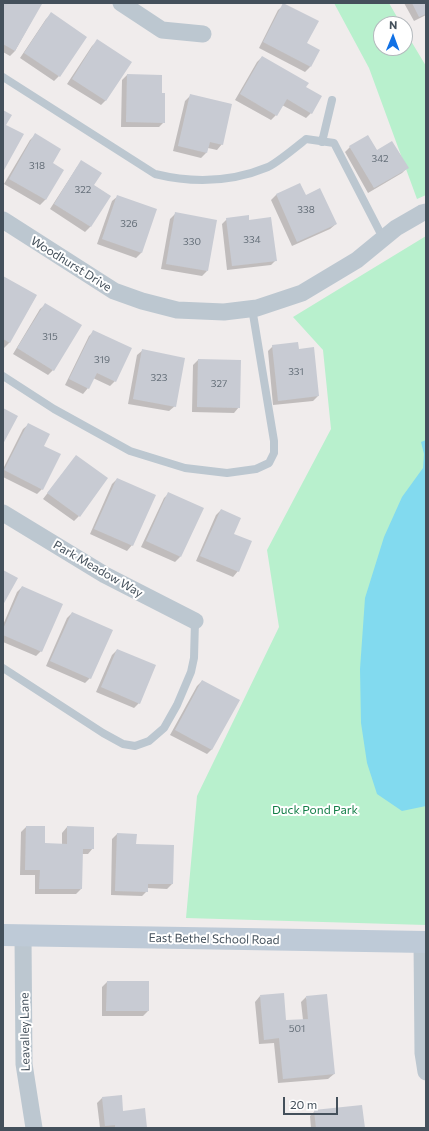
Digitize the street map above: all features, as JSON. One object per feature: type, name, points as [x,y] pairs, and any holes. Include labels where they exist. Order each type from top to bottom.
[{"type":"street","points":[[126,4],[162,30],[203,34]]},
{"type":"street","name":"Woodhurst Drive","points":[[3,220],[114,291],[142,301],[177,310],[224,312],[252,308],[302,293],[357,260],[396,228],[426,212]]},
{"type":"street","name":"Park Meadow Way","points":[[3,512],[105,575],[195,621]]},
{"type":"street","name":"East Bethel School Road","points":[[13,935],[424,942]]},
{"type":"street","name":"Leavalley Lane","points":[[13,935],[24,1064],[34,1128]]},
{"type":"street","points":[[424,942],[423,1054],[426,1072]]},
{"type":"lane","points":[[3,77],[155,174],[170,178],[198,180],[233,178],[269,166],[306,139],[334,143],[383,238]]},
{"type":"lane","points":[[322,142],[332,100]]},
{"type":"lane","points":[[3,376],[54,409],[130,451],[185,468],[227,473],[256,469],[269,463],[274,453],[274,441],[252,308]]},
{"type":"lane","points":[[3,668],[103,733],[123,744],[135,746],[149,741],[164,728],[177,705],[191,672],[194,658],[195,621]]},
{"type":"green space","points":[[334,3],[389,3],[396,16],[373,16],[373,56],[413,56],[413,44],[426,66],[426,195],[417,199],[369,68]]},
{"type":"green space","name":"Duck Pond Park","points":[[426,236],[426,925],[186,918],[197,796],[279,627],[267,550],[331,429],[323,350],[293,317]]},
{"type":"water","points":[[426,440],[426,806],[402,811],[377,794],[367,763],[361,723],[360,669],[365,598],[384,537],[402,497],[423,468],[424,454],[421,442]]},
{"type":"building","points":[[3,3],[42,4],[15,51],[3,44]]},
{"type":"building","points":[[283,3],[319,21],[307,43],[320,50],[311,67],[263,42]]},
{"type":"building","points":[[412,3],[426,3],[426,14],[419,17]]},
{"type":"building","points":[[51,12],[87,37],[60,77],[24,53]]},
{"type":"building","points":[[97,39],[132,62],[106,101],[72,79]]},
{"type":"building","points":[[262,56],[309,83],[306,87],[322,96],[312,114],[287,99],[277,116],[240,94]]},
{"type":"building","points":[[127,74],[162,75],[162,93],[165,93],[165,123],[126,122]]},
{"type":"building","points":[[190,94],[232,104],[223,145],[210,142],[207,153],[178,146]]},
{"type":"building","points":[[3,110],[12,115],[6,125],[24,134],[3,172]]},
{"type":"building","points":[[35,133],[61,149],[53,163],[64,170],[46,200],[9,179]]},
{"type":"building","points":[[368,135],[377,150],[392,141],[409,168],[374,188],[349,146]]},
{"type":"building","points":[[81,160],[102,173],[94,185],[111,196],[91,227],[54,204]]},
{"type":"building","points":[[300,183],[306,195],[320,188],[337,224],[297,242],[276,194]]},
{"type":"building","points":[[117,195],[157,209],[142,253],[102,239]]},
{"type":"building","points":[[175,212],[217,220],[208,271],[166,264]]},
{"type":"building","points":[[249,215],[249,220],[271,217],[277,261],[232,266],[226,218]]},
{"type":"building","points":[[3,276],[37,295],[10,343],[3,339]]},
{"type":"building","points":[[45,303],[82,325],[54,371],[17,348]]},
{"type":"building","points":[[93,330],[132,348],[116,382],[97,373],[89,389],[69,379]]},
{"type":"building","points":[[298,342],[299,349],[314,347],[319,396],[278,401],[272,345]]},
{"type":"building","points":[[142,349],[185,358],[176,407],[133,399]]},
{"type":"building","points":[[198,359],[241,360],[240,408],[197,407]]},
{"type":"building","points":[[3,408],[18,416],[3,444]]},
{"type":"building","points":[[28,423],[50,434],[44,446],[61,454],[43,490],[4,470]]},
{"type":"building","points":[[76,455],[108,478],[80,517],[47,493]]},
{"type":"building","points":[[117,478],[156,495],[133,546],[94,529]]},
{"type":"building","points":[[168,492],[204,508],[181,557],[146,541]]},
{"type":"building","points":[[221,509],[241,518],[234,534],[252,541],[239,572],[200,556]]},
{"type":"building","points":[[3,570],[18,578],[3,605]]},
{"type":"building","points":[[22,586],[63,604],[42,652],[3,635],[3,629]]},
{"type":"building","points":[[72,612],[113,630],[91,679],[50,661]]},
{"type":"building","points":[[117,649],[156,665],[140,704],[101,687]]},
{"type":"building","points":[[202,680],[240,700],[212,750],[175,730]]},
{"type":"building","points":[[26,826],[45,826],[45,843],[67,844],[67,826],[94,827],[94,849],[83,849],[82,889],[39,889],[40,870],[25,870]]},
{"type":"building","points":[[117,833],[137,834],[136,844],[174,845],[173,884],[148,884],[148,892],[115,891]]},
{"type":"building","points":[[107,981],[149,981],[149,1011],[106,1011]]},
{"type":"building","points":[[284,993],[286,1020],[308,1019],[306,996],[327,994],[335,1074],[283,1079],[279,1038],[264,1040],[260,995]]},
{"type":"building","points":[[122,1095],[123,1111],[145,1108],[147,1128],[115,1128],[115,1125],[105,1126],[102,1097]]},
{"type":"building","points":[[362,1105],[365,1128],[316,1128],[314,1110]]}]
